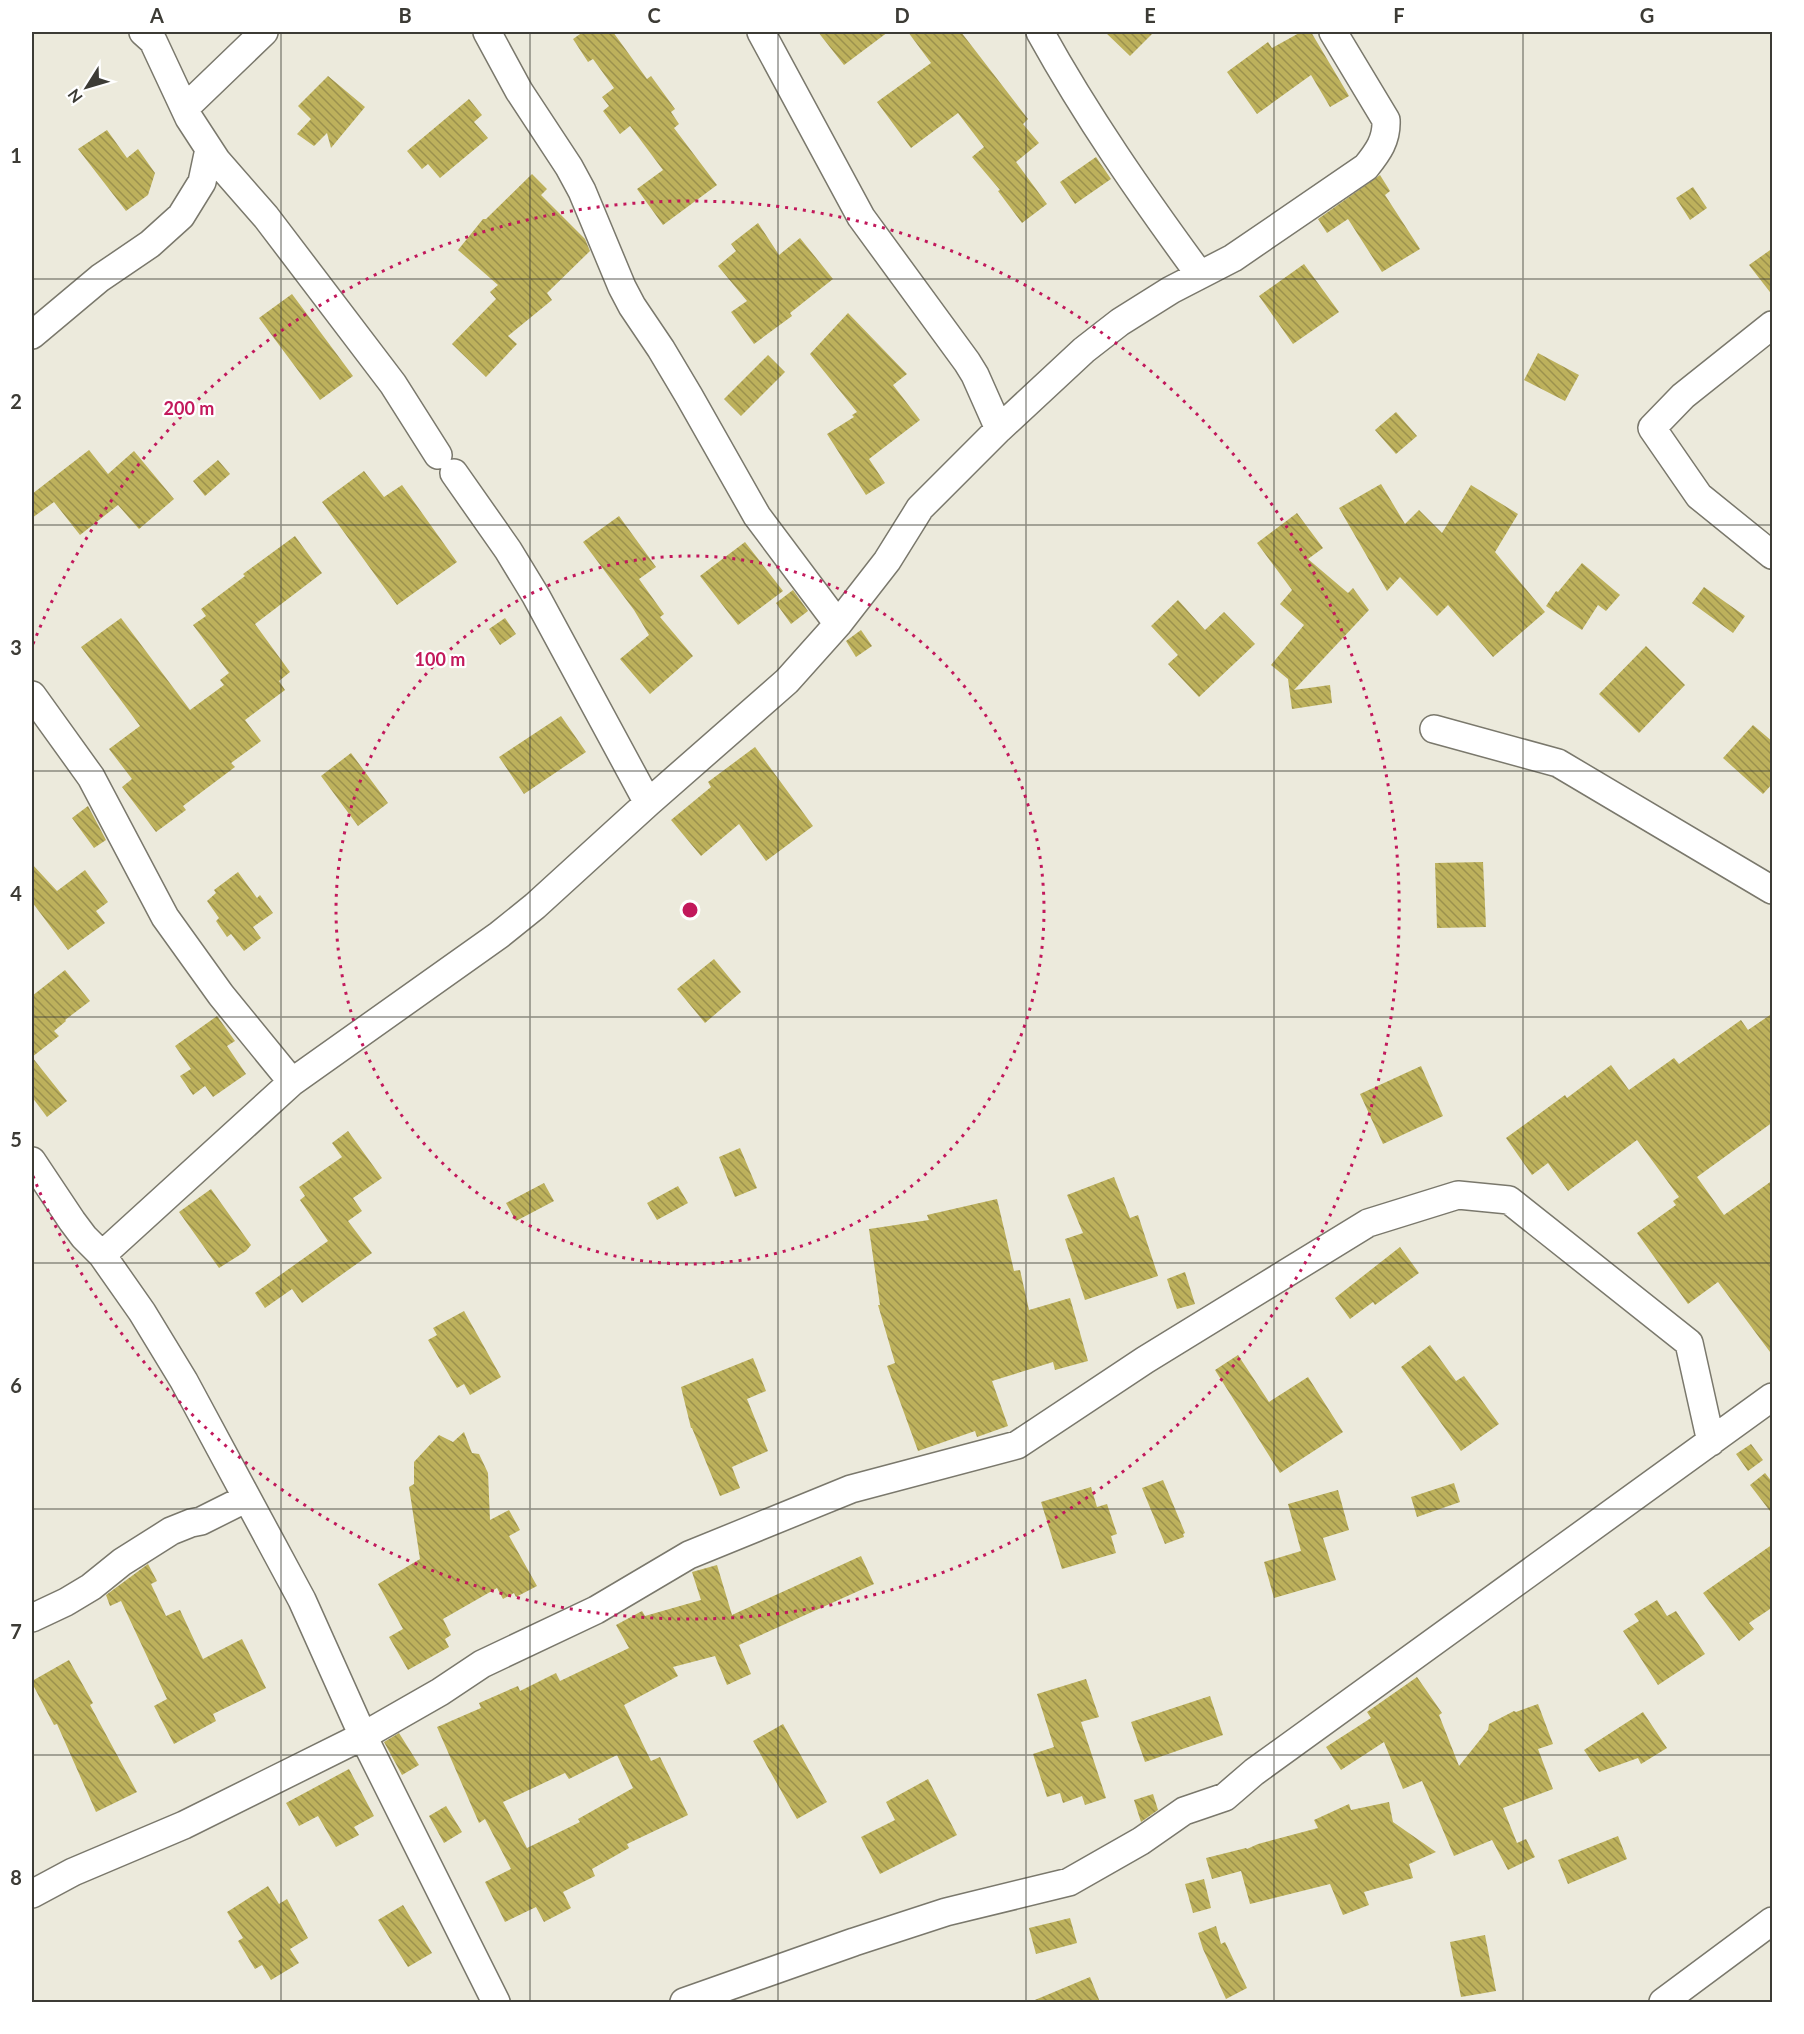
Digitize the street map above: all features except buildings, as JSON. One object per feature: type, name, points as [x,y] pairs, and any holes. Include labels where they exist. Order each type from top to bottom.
[{"type":"street","points":[[143,32],[153,41],[185,108],[217,161],[266,218],[393,384],[446,464],[508,550],[536,596],[648,803]]},
{"type":"street","points":[[185,108],[264,32]]},
{"type":"street","points":[[487,32],[519,91],[569,166],[632,306],[689,396],[733,477],[757,516],[838,624]]},
{"type":"street","points":[[761,32],[861,217],[967,362],[999,429]]},
{"type":"street","points":[[1040,32],[1070,86],[1133,183],[1200,275]]},
{"type":"street","points":[[102,1256],[292,1082],[499,935],[535,906],[787,681],[838,624],[887,561],[920,508],[999,429],[1084,350],[1120,322],[1171,290],[1233,258],[1366,167],[1379,151],[1386,134],[1386,120],[1332,32]]},
{"type":"street","points":[[32,335],[100,278],[150,244],[181,216],[202,182],[209,149]]},
{"type":"street","points":[[1773,326],[1683,396],[1652,428],[1699,496],[1773,555]]},
{"type":"street","points":[[32,695],[91,777],[165,916],[221,995],[292,1082]]},
{"type":"street","points":[[1434,729],[1558,763],[1773,890]]},
{"type":"street","points":[[32,1161],[72,1221],[102,1256],[142,1312],[178,1371],[302,1600],[363,1736],[496,2002]]},
{"type":"street","points":[[32,1894],[73,1872],[215,1810],[363,1736],[440,1692],[482,1664],[596,1610],[689,1555],[851,1489],[1017,1445],[1145,1360],[1368,1222],[1458,1195],[1509,1200],[1689,1343],[1711,1442]]},
{"type":"street","points":[[684,2002],[946,1912],[1069,1882],[1141,1841],[1184,1811],[1225,1797],[1254,1772],[1773,1397]]},
{"type":"street","points":[[32,1618],[91,1587],[122,1562],[171,1531],[208,1518],[247,1498]]},
{"type":"street","points":[[1663,2002],[1773,1921]]}]
